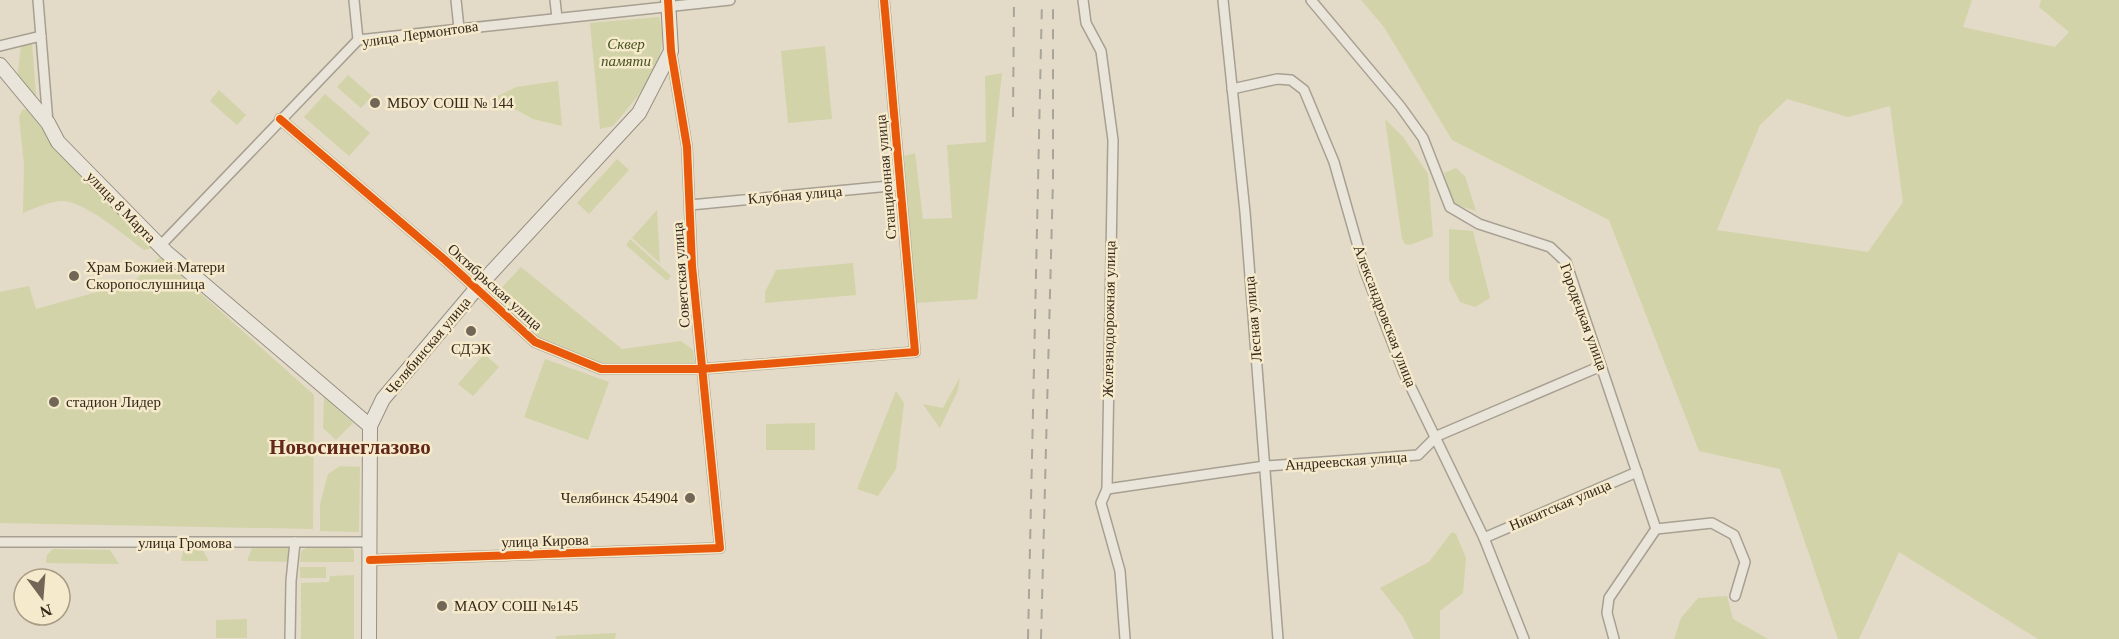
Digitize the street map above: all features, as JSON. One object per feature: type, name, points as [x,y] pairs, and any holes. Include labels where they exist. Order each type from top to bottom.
[{"type":"street","points":[[38,0],[48,123]]},
{"type":"street","points":[[354,0],[358,40]]},
{"type":"street","points":[[456,0],[459,28]]},
{"type":"street","points":[[555,0],[557,18]]},
{"type":"street","name":"улица Лермонтова","points":[[160,246],[358,40],[668,3],[730,0]]},
{"type":"street","name":"Станционная улица","points":[[884,0],[915,352]]},
{"type":"street","name":"Железнодорожная улица","points":[[1083,0],[1086,23],[1101,51],[1113,140],[1107,489],[1101,503],[1120,571],[1125,639]]},
{"type":"street","name":"Лесная улица","points":[[1223,0],[1265,466],[1278,639]]},
{"type":"street","name":"Городецкая улица","points":[[1311,0],[1400,106],[1423,138],[1450,207],[1479,224],[1550,247],[1566,262],[1656,529]]},
{"type":"street","name":"Советская улица","points":[[668,3],[671,51],[686,133],[701,369],[707,404],[720,548]]},
{"type":"street","points":[[0,46],[41,36]]},
{"type":"street","name":"Челябинская улица","points":[[369,639],[370,426],[383,399],[476,289],[639,112],[654,88],[671,51]]},
{"type":"street","name":"улица 8 Марта","points":[[0,65],[48,123],[58,142],[160,246],[370,426]]},
{"type":"street","name":"Александровская улица","points":[[1232,89],[1277,79],[1291,80],[1304,90],[1334,162],[1365,271],[1400,362],[1484,538],[1524,639]]},
{"type":"street","name":"Октябрьская улица","points":[[280,119],[535,342],[601,369],[701,369],[915,352]]},
{"type":"street","name":"Клубная улица","points":[[690,205],[900,186]]},
{"type":"street","name":"Андреевская улица","points":[[1107,489],[1265,466],[1418,455],[1437,436],[1601,366]]},
{"type":"street","name":"Никитская улица","points":[[1484,538],[1637,472]]},
{"type":"street","points":[[1614,639],[1607,614],[1610,598],[1656,529],[1712,523],[1734,535],[1745,562],[1735,596]]},
{"type":"street","name":"улица Громова","points":[[0,542],[370,543]]},
{"type":"street","points":[[290,639],[291,574],[295,542]]},
{"type":"street","name":"улица Кирова","points":[[370,560],[720,548]]},
{"type":"green space","points":[[1361,0],[1972,0],[1963,27],[2055,47],[2069,32],[2039,7],[2041,0],[2119,0],[2119,639],[2038,639],[1899,552],[1859,639],[1838,639],[1780,469],[1699,451],[1609,220],[1452,140],[1384,27]],"holes":[[[1787,99],[1848,117],[1890,106],[1903,202],[1868,252],[1717,230],[1760,125]]]},
{"type":"green space","name":"Сквер памяти","points":[[659,17],[662,33],[661,48],[651,76],[613,126],[600,129],[590,23]]},
{"type":"green space","points":[[32,44],[37,106],[17,79],[21,45]]},
{"type":"green space","points":[[825,46],[832,119],[788,123],[781,51]]},
{"type":"green space","points":[[1002,73],[977,299],[916,303],[904,156],[915,153],[923,219],[952,218],[947,145],[986,142],[985,76]]},
{"type":"green space","points":[[348,75],[372,96],[361,108],[337,87]]},
{"type":"green space","points":[[558,81],[562,126],[533,119],[494,98],[516,87]]},
{"type":"green space","points":[[219,90],[246,115],[237,125],[210,101]]},
{"type":"green space","points":[[325,94],[370,133],[349,156],[304,117]]},
{"type":"green space","points":[[26,109],[60,150],[153,244],[152,248],[144,250],[94,213],[72,203],[53,202],[23,213],[24,164],[19,117],[22,110]]},
{"type":"green space","points":[[1385,119],[1403,137],[1428,174],[1433,236],[1410,245],[1405,244],[1402,239]]},
{"type":"green space","points":[[617,159],[629,170],[589,214],[577,203]]},
{"type":"green space","points":[[1456,168],[1465,176],[1476,211],[1454,204],[1444,173]]},
{"type":"green space","points":[[657,210],[660,263],[632,238]]},
{"type":"green space","points":[[1449,229],[1473,231],[1490,298],[1475,307],[1460,302],[1449,280]]},
{"type":"green space","points":[[630,239],[671,276],[667,281],[626,245]]},
{"type":"green space","points":[[160,257],[314,395],[313,529],[0,523],[0,292],[29,286],[36,309],[133,282]]},
{"type":"green space","points":[[853,263],[856,295],[765,303],[765,292],[776,270]]},
{"type":"green space","points":[[521,267],[622,349],[681,341],[693,350],[695,364],[601,363],[537,339],[492,298]]},
{"type":"green space","points":[[484,354],[499,367],[473,396],[458,384]]},
{"type":"green space","points":[[545,359],[609,382],[588,440],[524,417]]},
{"type":"green space","points":[[960,377],[958,390],[940,428],[920,400],[923,404],[943,408]]},
{"type":"green space","points":[[896,391],[904,403],[896,469],[878,496],[857,489]]},
{"type":"green space","points":[[324,397],[353,423],[336,440],[323,428]]},
{"type":"green space","points":[[815,423],[815,450],[766,450],[766,424]]},
{"type":"green space","points":[[340,466],[360,467],[359,532],[320,531],[320,504],[328,474]]},
{"type":"green space","points":[[1452,532],[1456,534],[1466,558],[1463,593],[1440,611],[1440,639],[1414,639],[1403,617],[1380,588],[1429,562]]},
{"type":"green space","points":[[200,545],[209,561],[181,561],[184,546]]},
{"type":"green space","points":[[253,545],[286,546],[291,552],[291,562],[247,561]]},
{"type":"green space","points":[[308,547],[350,548],[354,550],[354,562],[300,562],[301,551]]},
{"type":"green space","points":[[53,549],[110,550],[119,564],[46,563],[47,555]]},
{"type":"green space","points":[[300,567],[326,567],[326,578],[300,578]]},
{"type":"green space","points":[[354,575],[354,639],[301,639],[301,583],[329,582],[330,576]]},
{"type":"green space","points":[[1727,596],[1733,619],[1768,639],[1674,639],[1681,618],[1698,598]]},
{"type":"green space","points":[[247,619],[247,638],[216,638],[216,620]]},
{"type":"green space","points":[[616,633],[615,639],[556,639],[556,636]]},
{"type":"railway","points":[[1013,117],[1014,0]]},
{"type":"railway","points":[[1028,639],[1042,0]]},
{"type":"railway","points":[[1041,639],[1053,179],[1053,0]]},
{"type":"cycle path","points":[[370,560],[720,548],[692,266],[687,147],[671,51],[668,0]]},
{"type":"cycle path","points":[[280,119],[445,260],[535,342],[601,369],[701,369],[915,352],[884,0]]},
{"type":"place","name":"МБОУ СОШ № 144","points":[[375,103]]},
{"type":"place","name":"Храм Божией Матери Скоропослушница","points":[[74,276]]},
{"type":"place","name":"СДЭК","points":[[471,331]]},
{"type":"place","name":"стадион Лидер","points":[[54,402]]},
{"type":"place","name":"Челябинск 454904","points":[[690,498]]},
{"type":"place","name":"МАОУ СОШ №145","points":[[442,606]]},
{"type":"district","name":"Новосинеглазово","points":[[350,447]]}]
